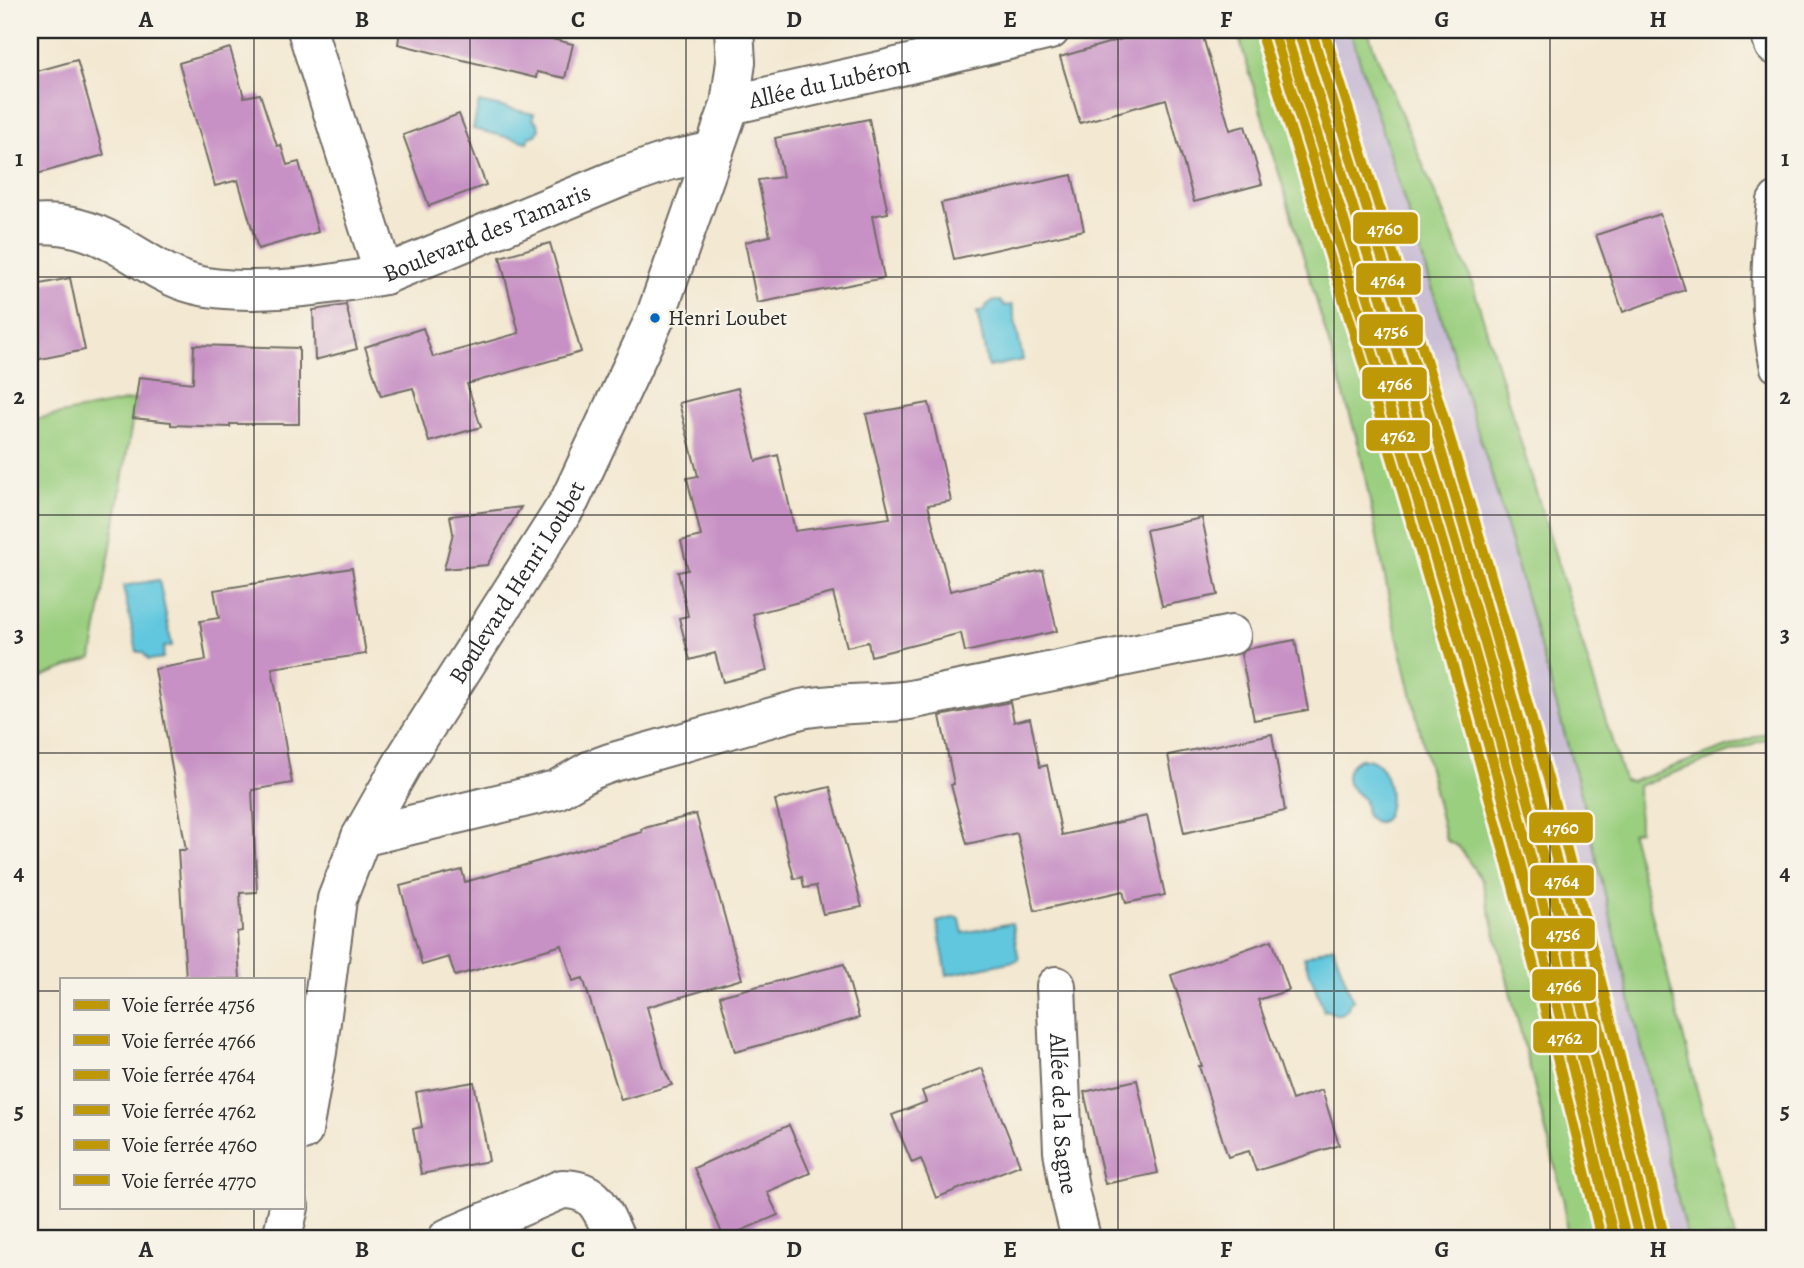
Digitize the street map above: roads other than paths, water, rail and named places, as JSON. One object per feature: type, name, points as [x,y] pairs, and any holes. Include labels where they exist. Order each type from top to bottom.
[{"type":"street","name":"Boulevard des Tamaris","points":[[307,30],[384,275],[622,177],[668,161],[714,150]]},
{"type":"street","name":"Boulevard Henri Loubet","points":[[304,1125],[317,1052],[337,899],[361,837],[407,755],[570,500],[655,318],[730,105],[736,62],[734,30]]},
{"type":"street","name":"Allée du Lubéron","points":[[730,105],[1051,30]]},
{"type":"street","points":[[1769,30],[1774,45]]},
{"type":"street","points":[[30,225],[63,224],[89,232],[112,242],[168,275],[195,285],[230,290],[276,290],[384,275]]},
{"type":"street","points":[[361,837],[556,790],[591,770],[610,763],[801,709],[910,700],[1231,635]]},
{"type":"street","name":"Allée de la Sagne","points":[[1056,986],[1063,1151],[1081,1238]]},
{"type":"street","points":[[448,1238],[562,1189],[576,1189],[597,1202],[615,1238]]},
{"type":"street","points":[[282,1238],[289,1208]]},
{"type":"lane","points":[[1774,196],[1771,200],[1765,257],[1769,343],[1774,368]]},
{"type":"water","points":[[479,102],[534,114],[533,119],[538,123],[539,130],[536,135],[529,137],[528,142],[473,129]]},
{"type":"water","points":[[993,301],[1000,301],[1005,306],[1012,305],[1023,360],[988,367],[977,312],[983,311]]},
{"type":"water","points":[[159,580],[172,646],[164,647],[163,658],[149,660],[142,652],[137,652],[123,586]]},
{"type":"water","points":[[1360,759],[1371,760],[1380,766],[1386,776],[1390,800],[1384,819],[1378,822],[1368,817],[1363,799],[1348,784],[1349,769]]},
{"type":"water","points":[[956,917],[960,920],[963,933],[1012,923],[1019,960],[947,975],[937,922]]},
{"type":"water","points":[[1333,946],[1353,1001],[1344,1012],[1338,1014],[1324,1011],[1304,957]]},
{"type":"rail line","name":"4756","points":[[1298,30],[1415,406],[1482,633],[1564,935],[1639,1238]]},
{"type":"rail line","name":"4764","points":[[1311,30],[1494,632],[1576,933],[1651,1235]]},
{"type":"rail line","name":"4760","points":[[1324,30],[1505,624],[1587,928],[1663,1232]]},
{"type":"rail line","name":"4766","points":[[1286,34],[1470,635],[1512,785],[1626,1238]]},
{"type":"rail line","name":"4762","points":[[1275,37],[1458,637],[1539,937],[1614,1238]]},
{"type":"rail line","name":"4770","points":[[1263,41],[1447,645],[1527,941],[1601,1238]]},
{"type":"place","name":"Henri Loubet","points":[[655,318]]}]
